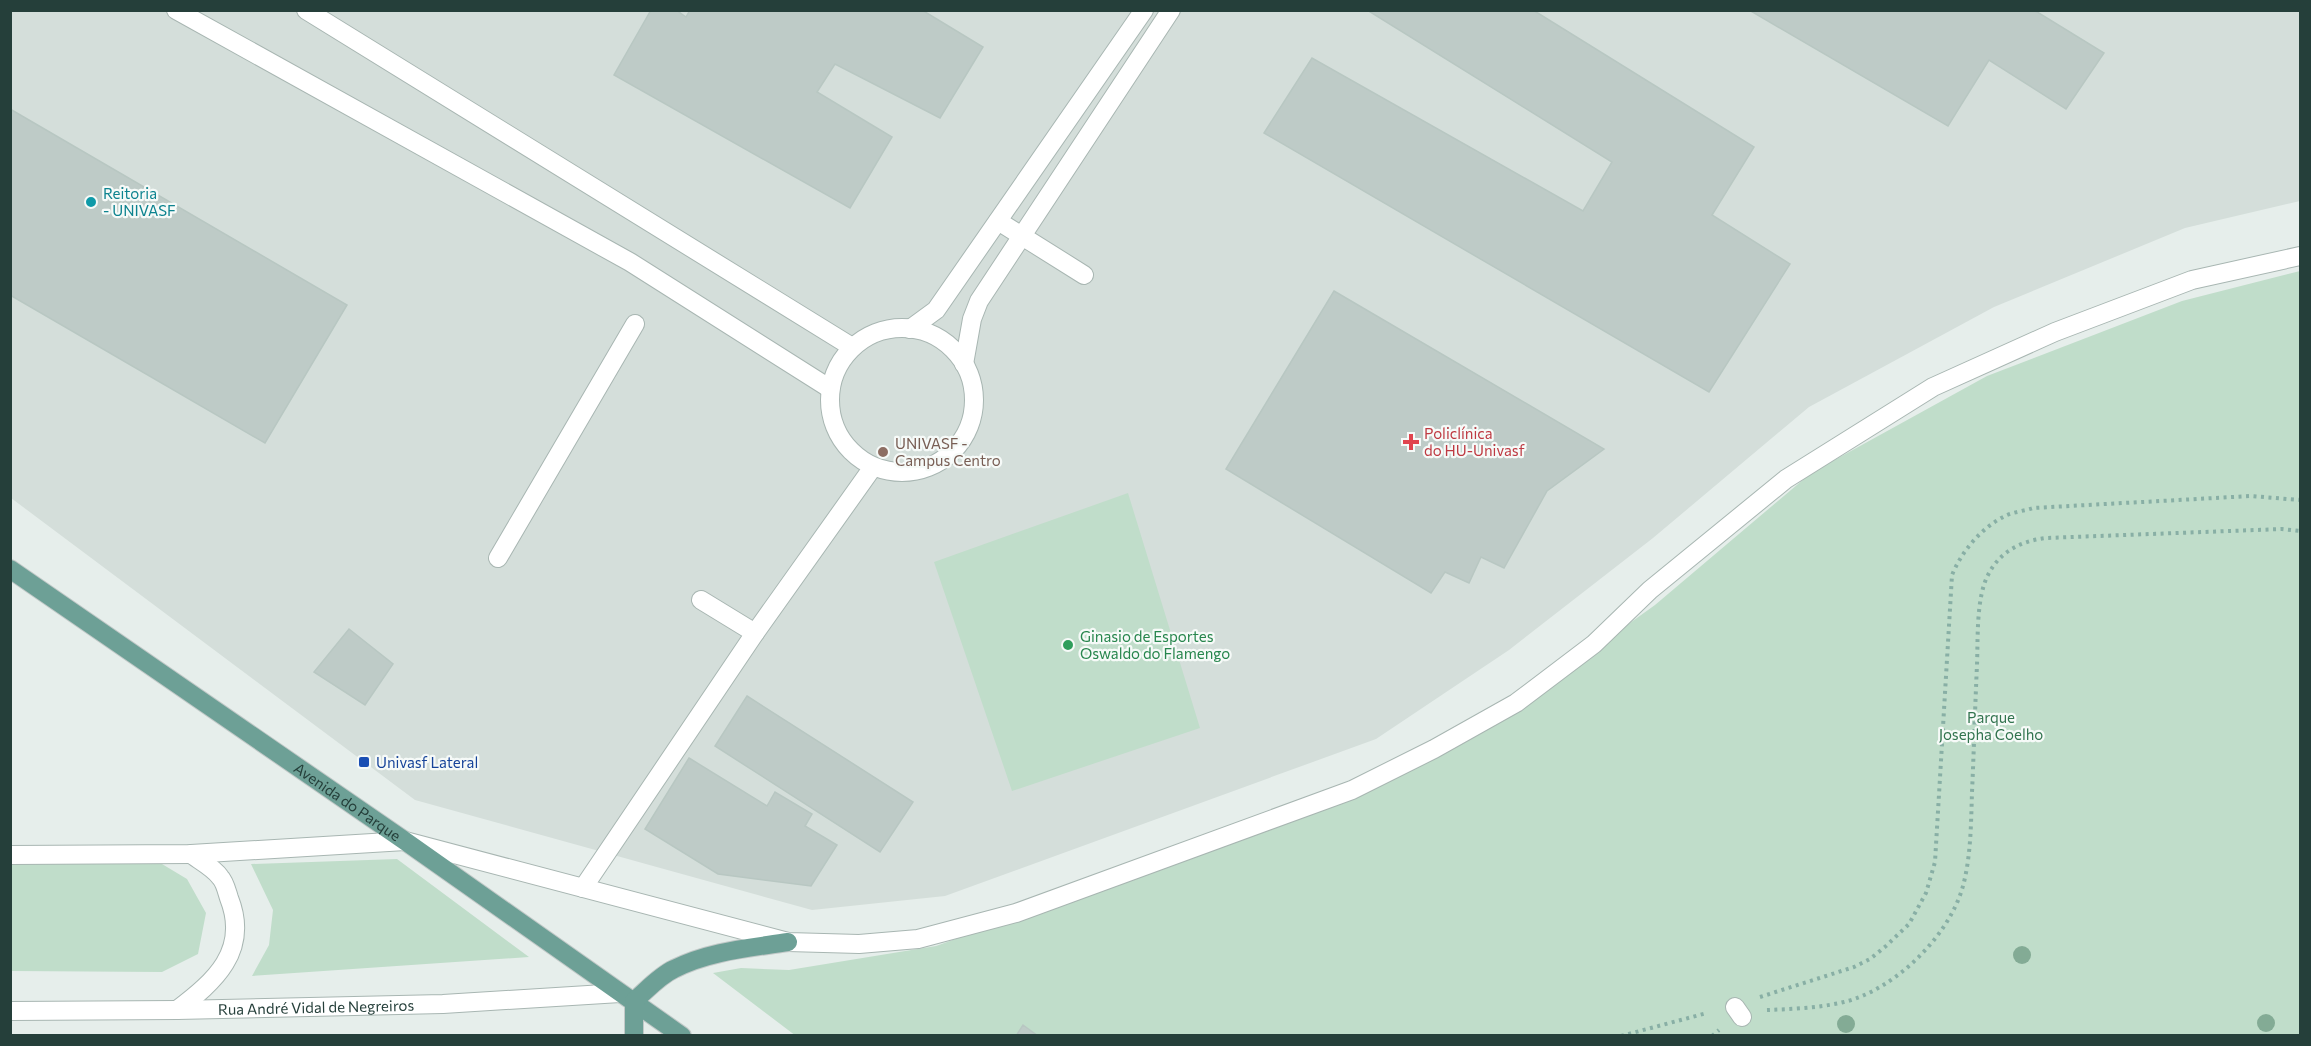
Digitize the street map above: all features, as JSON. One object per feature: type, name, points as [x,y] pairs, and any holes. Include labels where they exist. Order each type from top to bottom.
[{"type":"main road","name":"Avenida do Parque","points":[[10,569],[405,841],[681,1035]]},
{"type":"main road","points":[[634,1035],[627,997],[673,969],[698,959],[788,942]]},
{"type":"street","points":[[176,10],[620,256],[829,388]]},
{"type":"street","points":[[306,10],[852,347]]},
{"type":"street","points":[[910,329],[936,310],[1144,10]]},
{"type":"street","points":[[964,364],[972,319],[979,301],[1171,10]]},
{"type":"street","points":[[998,221],[1084,275]]},
{"type":"street","points":[[10,855],[190,854],[405,841],[788,942],[859,944],[918,939],[1016,913],[1352,790],[1434,749],[1516,703],[1594,644],[1650,590],[1786,479],[1933,387],[2055,332],[2192,280],[2301,256]]},
{"type":"street","points":[[498,558],[635,324]]},
{"type":"street","points":[[895,328],[910,329],[920,330],[942,339],[959,355],[971,377],[975,400],[971,424],[959,445],[942,461],[920,471],[896,473],[873,467],[852,454],[838,435],[830,413],[829,388],[837,366],[852,347],[872,334],[895,328]]},
{"type":"street","points":[[583,888],[755,633],[873,467]]},
{"type":"street","points":[[701,600],[755,633]]},
{"type":"street","points":[[177,1010],[207,987],[224,967],[235,939],[233,908],[220,876],[190,854]]},
{"type":"street","name":"Rua André Vidal de Negreiros","points":[[10,1011],[443,1004],[627,997]]},
{"type":"path","points":[[1712,1035],[1738,1012],[1806,981],[1850,968],[1870,959],[1909,924],[1926,893],[1935,862],[1952,575],[1961,555],[1983,532],[2005,516],[2033,508],[2251,496],[2301,500]]},
{"type":"path","points":[[1621,1035],[1688,1017],[1800,1009],[1845,1002],[1876,990],[1900,975],[1946,924],[1963,888],[1970,848],[1978,636],[1982,598],[1987,576],[1999,559],[2013,547],[2046,537],[2282,529],[2301,531]]},
{"type":"shaded area","name":"UNIVASF - Campus Centro","points":[[10,11],[2300,11],[2300,201],[2185,228],[1994,307],[1809,407],[1653,538],[1509,650],[1376,739],[945,896],[812,910],[415,800],[11,498]]},
{"type":"green space","name":"Parque Josepha Coelho","points":[[2300,271],[2300,1035],[796,1036],[713,973],[741,968],[789,970],[936,946],[1368,791],[1510,709],[1655,605],[1811,473],[1987,376],[2182,301]]},
{"type":"green space","name":"Ginasio de Esportes Oswaldo do Flamengo","points":[[1128,493],[1200,728],[1012,791],[934,562]]},
{"type":"green space","points":[[397,859],[529,957],[252,976],[269,945],[273,910],[251,864]]},
{"type":"green space","points":[[11,860],[157,861],[187,879],[206,913],[198,954],[162,972],[11,971]]},
{"type":"building","points":[[651,10],[676,10],[686,17],[690,10],[922,10],[983,47],[940,118],[835,64],[817,92],[892,137],[850,208],[614,75]]},
{"type":"building","points":[[1367,10],[1533,10],[1754,147],[1712,215],[1790,264],[1709,392],[1264,133],[1312,58],[1583,211],[1612,162]]},
{"type":"building","points":[[1749,10],[2034,10],[2104,53],[2066,109],[1989,60],[1948,126]]},
{"type":"building","name":"Reitoria - UNIVASF","points":[[10,109],[347,305],[265,443],[10,295]]},
{"type":"building","points":[[1334,291],[1604,449],[1547,491],[1504,568],[1481,557],[1469,583],[1445,572],[1431,593],[1226,469]]},
{"type":"building","points":[[349,629],[393,664],[365,705],[314,672]]},
{"type":"building","points":[[747,696],[913,802],[880,852],[715,746]]},
{"type":"building","points":[[689,758],[767,806],[775,792],[812,814],[805,826],[837,845],[811,886],[718,874],[645,829]]},
{"type":"building","points":[[1023,1025],[1038,1036],[1016,1036]]},
{"type":"place","name":"Reitoria - UNIVASF","points":[[91,202]]},
{"type":"place","name":"Policlínica do HU-Univasf","points":[[1411,442]]},
{"type":"place","name":"UNIVASF - Campus Centro","points":[[883,452]]},
{"type":"place","name":"Ginasio de Esportes Oswaldo do Flamengo","points":[[1068,645]]},
{"type":"place","name":"Univasf Lateral","points":[[364,762]]}]
